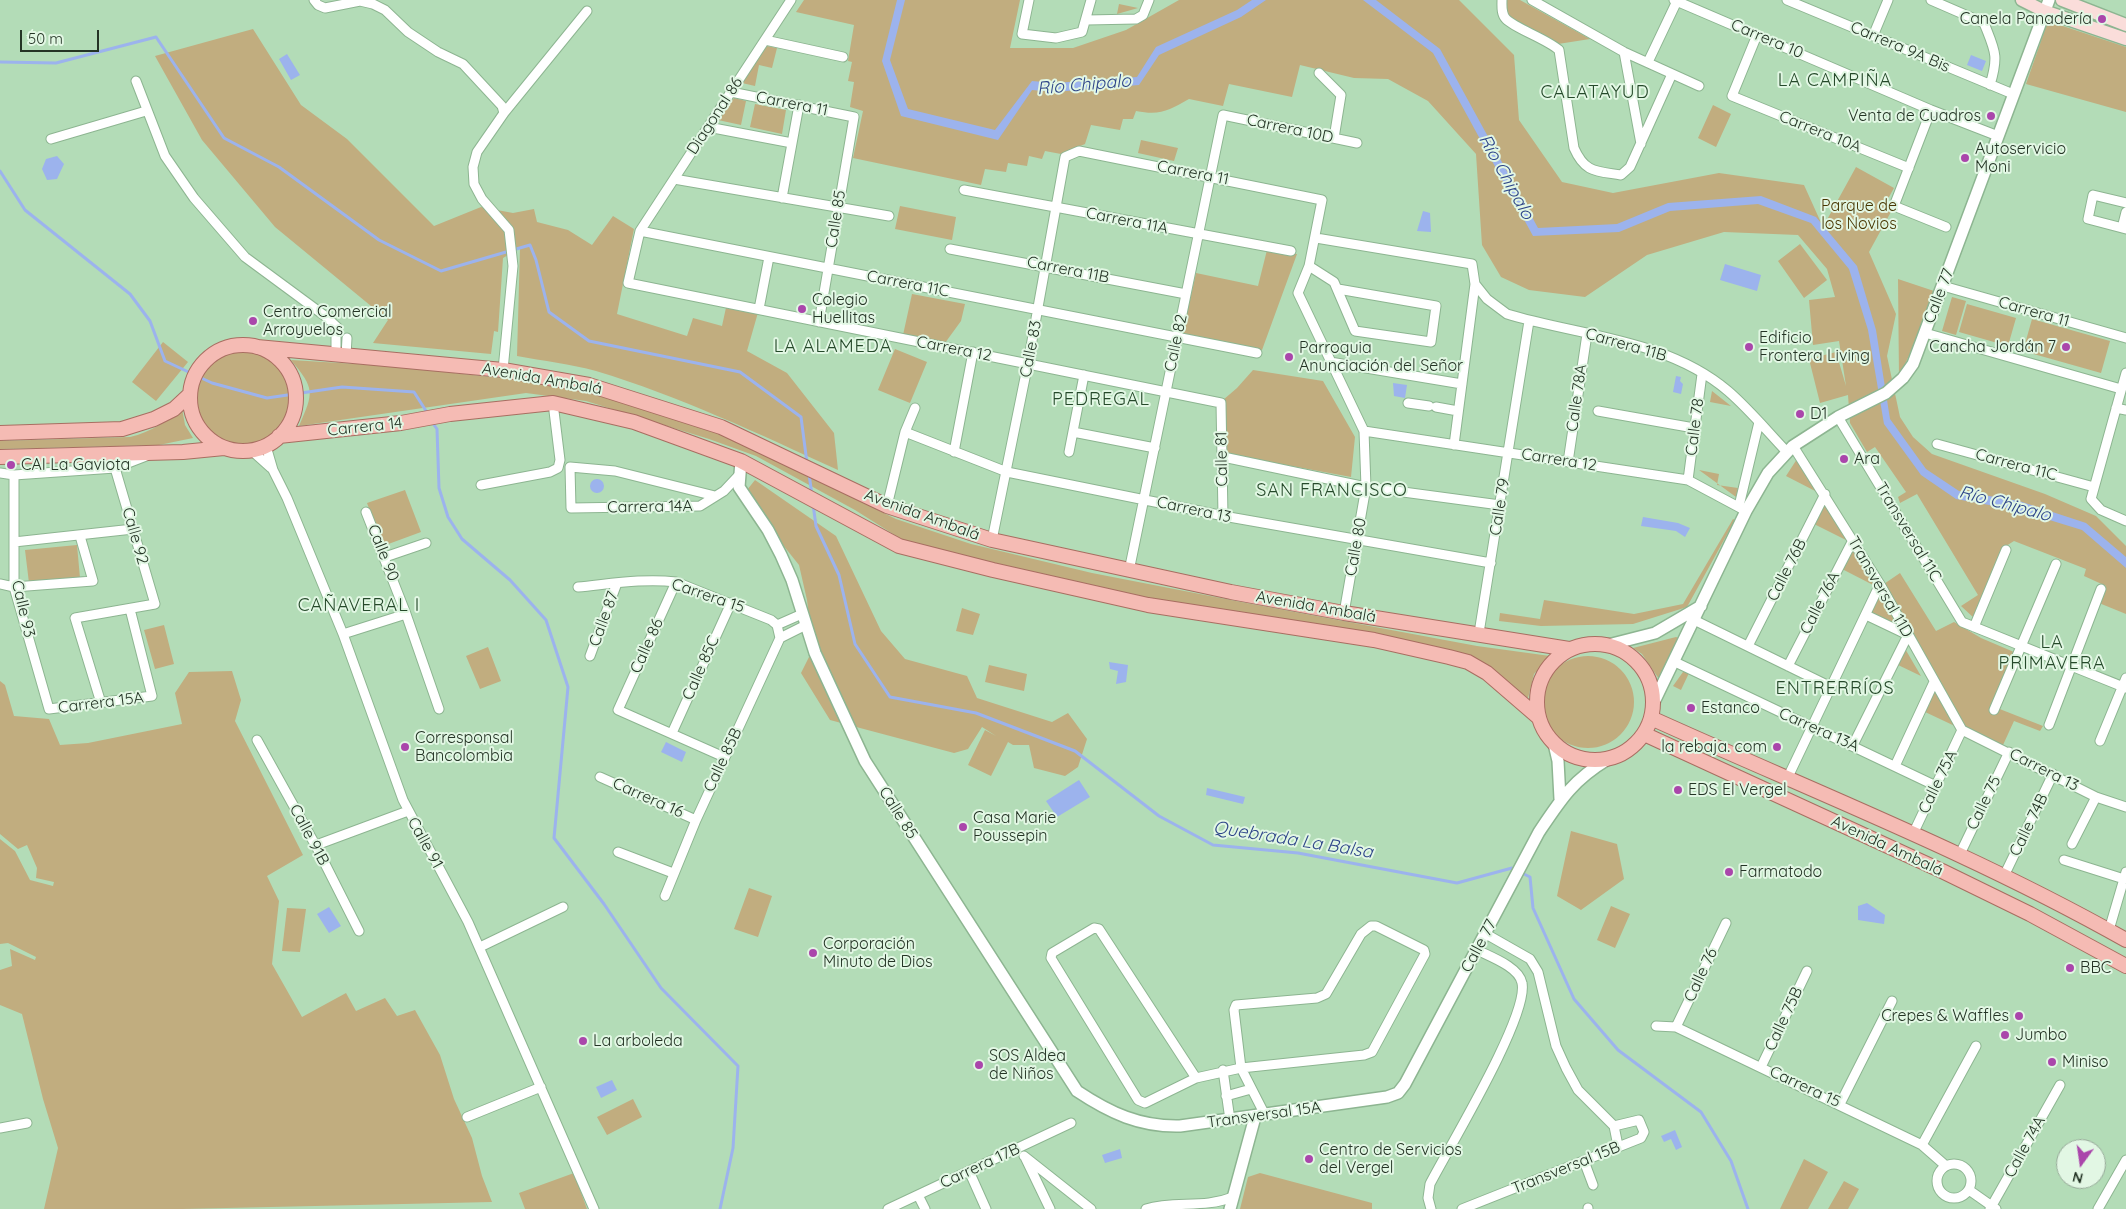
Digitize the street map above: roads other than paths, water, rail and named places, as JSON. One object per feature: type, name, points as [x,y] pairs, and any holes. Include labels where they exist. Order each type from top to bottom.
[{"type":"main road","points":[[2022,0],[2046,5],[2126,39]]},
{"type":"main road","points":[[2062,0],[2126,25]]},
{"type":"main road","points":[[0,432],[122,429],[154,419],[174,409],[190,390],[196,370],[207,358],[231,346],[247,344],[280,359],[297,390],[293,415],[279,436],[266,446],[251,450],[224,448],[0,457]]},
{"type":"main road","name":"Avenida Ambalá","points":[[257,347],[504,370],[589,385],[721,427],[887,506],[992,540],[1129,571],[1344,613],[1570,649]]},
{"type":"main road","points":[[190,390],[196,423],[208,438],[224,448]]},
{"type":"main road","name":"Avenida Ambalá","points":[[450,414],[553,402],[634,422],[741,461],[899,546],[1148,605],[1374,640],[1468,662],[1487,673],[1538,717]]},
{"type":"main road","name":"Carrera 14","points":[[279,436],[409,422],[450,414]]},
{"type":"main road","points":[[1588,644],[1608,645],[1623,651],[1641,667],[1652,688],[1652,711],[1644,734],[1634,745],[1608,759],[1589,760],[1571,755],[1554,744],[1544,732],[1538,717],[1537,693],[1545,671],[1556,658],[1570,649],[1588,644]]},
{"type":"main road","name":"Avenida Ambalá","points":[[1652,711],[1787,778],[1960,854],[2126,940]]},
{"type":"main road","name":"Avenida Ambalá","points":[[1644,734],[2030,914],[2126,966]]},
{"type":"main road","points":[[2030,914],[2038,926],[2126,974]]},
{"type":"street","points":[[314,0],[318,5],[325,8],[360,2],[373,4],[385,10],[408,32],[438,52],[463,64],[502,106],[504,113]]},
{"type":"street","name":"Diagonal 86","points":[[640,231],[791,0]]},
{"type":"street","points":[[1029,0],[1022,34],[1056,38],[1082,32],[1087,20],[1090,0]]},
{"type":"street","points":[[1087,20],[1136,19],[1143,15],[1148,8],[1149,0]]},
{"type":"street","points":[[1502,0],[1502,13],[1506,20],[1549,41],[1559,50],[1574,148],[1579,159],[1589,170],[1621,175],[1630,167],[1672,74]]},
{"type":"street","points":[[1532,0],[1624,52],[1699,86]]},
{"type":"street","name":"Carrera 9A Bis","points":[[1787,0],[2013,94]]},
{"type":"street","points":[[1872,36],[1888,0]]},
{"type":"street","points":[[1931,0],[1984,23],[1996,52],[1996,63],[1990,85]]},
{"type":"street","points":[[1627,68],[1646,61],[1675,1]]},
{"type":"street","name":"Carrera 10","points":[[1675,1],[1931,110],[1998,136]]},
{"type":"street","name":"Calle 77","points":[[1652,711],[1701,606],[1742,508],[1768,473],[1789,449],[1842,415],[1874,400],[1895,385],[1903,378],[1912,364],[1943,286],[2046,5]]},
{"type":"street","points":[[504,370],[513,266],[509,230],[482,199],[474,184],[473,167],[477,152],[504,113],[587,11]]},
{"type":"street","name":"Carrera 10A","points":[[1757,35],[1732,96],[1908,168]]},
{"type":"street","points":[[765,40],[843,58]]},
{"type":"street","points":[[1624,52],[1641,144]]},
{"type":"street","points":[[1319,73],[1340,95],[1334,138]]},
{"type":"street","points":[[136,80],[165,156],[194,198],[246,257],[326,316],[335,331],[341,356]]},
{"type":"street","name":"Carrera 11","points":[[731,92],[854,117]]},
{"type":"street","points":[[782,198],[798,106]]},
{"type":"street","points":[[51,139],[146,110]]},
{"type":"street","points":[[1931,110],[1894,206],[1946,227]]},
{"type":"street","name":"Carrera 10D","points":[[1223,115],[1357,143]]},
{"type":"street","name":"Calle 82","points":[[1129,571],[1223,115]]},
{"type":"street","name":"Calle 85","points":[[819,322],[854,117]]},
{"type":"street","points":[[708,127],[792,143]]},
{"type":"street","name":"Carrera 11","points":[[1065,157],[1079,151],[1322,200]]},
{"type":"street","name":"Calle 83","points":[[992,540],[1028,363],[1065,157]]},
{"type":"street","points":[[674,179],[889,216]]},
{"type":"street","name":"Carrera 11A","points":[[964,190],[1291,251]]},
{"type":"street","points":[[2126,203],[2093,195],[2088,219],[2124,228],[2126,212]]},
{"type":"street","name":"Calle 80","points":[[1322,200],[1309,266],[1298,293],[1364,431],[1366,487],[1344,613]]},
{"type":"street","name":"Carrera 11C","points":[[640,231],[1257,353]]},
{"type":"street","name":"Carrera 12","points":[[640,231],[628,283],[1221,403]]},
{"type":"street","points":[[1316,238],[1472,264],[1475,284],[1454,445]]},
{"type":"street","name":"Carrera 11B","points":[[950,249],[1186,294]]},
{"type":"street","points":[[759,309],[770,257]]},
{"type":"street","points":[[1309,266],[1334,282],[1355,330],[1431,342],[1436,306],[1338,289]]},
{"type":"street","name":"Carrera 11B","points":[[1475,284],[1487,299],[1507,314],[1665,354],[1727,390],[1789,449]]},
{"type":"street","name":"Carrera 11","points":[[1943,286],[2126,338]]},
{"type":"street","name":"Calle 79","points":[[1479,633],[1530,321]]},
{"type":"street","points":[[1925,332],[2121,389]]},
{"type":"street","name":"Calle 78A","points":[[1568,462],[1587,334]]},
{"type":"street","points":[[341,356],[346,338]]},
{"type":"street","points":[[954,452],[973,352]]},
{"type":"street","points":[[1330,362],[1462,384]]},
{"type":"street","points":[[2126,373],[2091,499],[2101,510],[2126,521]]},
{"type":"street","name":"Calle 78","points":[[1688,480],[1702,374]]},
{"type":"street","points":[[1069,452],[1084,375]]},
{"type":"street","points":[[481,485],[550,472],[558,468],[560,460],[553,402]]},
{"type":"street","name":"Calle 81","points":[[1221,403],[1223,516]]},
{"type":"street","points":[[1408,403],[1458,411]]},
{"type":"street","points":[[887,506],[904,432],[915,408]]},
{"type":"street","points":[[2116,408],[2126,410]]},
{"type":"street","points":[[1598,411],[1694,428]]},
{"type":"street","name":"Transversal 11C","points":[[1842,415],[1962,622],[1974,627]]},
{"type":"street","points":[[1742,508],[1759,422]]},
{"type":"street","name":"Carrera 12","points":[[1364,431],[1688,480],[1742,508]]},
{"type":"street","name":"Carrera 13","points":[[904,432],[1007,472],[1223,516],[1357,538],[1490,563]]},
{"type":"street","points":[[1073,432],[1154,448]]},
{"type":"street","name":"Carrera 11C","points":[[1937,444],[2094,487]]},
{"type":"street","points":[[266,446],[273,470]]},
{"type":"street","name":"Transversal 11D","points":[[1789,449],[1825,494],[1880,584],[1962,730]]},
{"type":"street","points":[[251,450],[273,470]]},
{"type":"street","points":[[0,473],[14,475],[115,468],[155,452]]},
{"type":"street","points":[[1228,458],[1366,487],[1500,506]]},
{"type":"street","name":"Calle 85","points":[[741,461],[739,488],[742,495],[768,530],[781,555],[815,653],[865,761],[1077,1092],[1101,1108],[1130,1120]]},
{"type":"street","name":"Carrera 14A","points":[[715,496],[615,471],[570,467],[570,508],[700,506],[724,491],[739,475]]},
{"type":"street","name":"Calle 92","points":[[115,468],[155,604],[130,609]]},
{"type":"street","name":"Calle 91","points":[[273,470],[288,498],[343,634],[408,811],[480,947],[594,1209]]},
{"type":"street","name":"Calle 93","points":[[14,475],[14,587],[49,709]]},
{"type":"street","name":"Calle 76B","points":[[1748,646],[1825,494]]},
{"type":"street","name":"Calle 90","points":[[366,512],[385,556],[439,709]]},
{"type":"street","points":[[14,542],[133,529]]},
{"type":"street","points":[[0,584],[14,587],[93,581],[80,536]]},
{"type":"street","name":"Calle 76A","points":[[1788,666],[1853,540]]},
{"type":"street","points":[[385,556],[426,543]]},
{"type":"street","points":[[2006,550],[1974,627],[2072,666],[2125,684],[2100,741]]},
{"type":"street","points":[[1994,710],[2056,564]]},
{"type":"street","name":"Carrera 15","points":[[578,587],[663,580],[676,582],[771,620],[776,625]]},
{"type":"street","name":"Calle 86","points":[[672,732],[618,710],[676,582]]},
{"type":"street","name":"Calle 87","points":[[590,656],[617,583]]},
{"type":"street","points":[[1787,778],[1880,584]]},
{"type":"street","points":[[2049,725],[2102,589]]},
{"type":"street","name":"Calle 85C","points":[[672,732],[731,603]]},
{"type":"street","points":[[1608,645],[1654,633],[1701,606]]},
{"type":"street","points":[[101,703],[75,618],[130,609]]},
{"type":"street","name":"Carrera 15A","points":[[49,709],[152,696],[130,609]]},
{"type":"street","points":[[343,634],[406,614]]},
{"type":"street","points":[[1854,746],[1908,635],[1866,615]]},
{"type":"street","points":[[804,620],[780,638],[776,625],[804,620]]},
{"type":"street","points":[[1694,620],[1831,687]]},
{"type":"street","name":"Calle 85B","points":[[665,896],[673,873],[724,757],[780,638]]},
{"type":"street","name":"Carrera 13A","points":[[1675,662],[1810,728],[1854,746],[1936,786]]},
{"type":"street","points":[[1895,766],[1934,682]]},
{"type":"street","name":"Carrera 13","points":[[1962,730],[2054,774],[2096,797],[2126,807]]},
{"type":"street","name":"Calle 75A","points":[[1912,834],[1962,730]]},
{"type":"street","points":[[672,732],[724,757]]},
{"type":"street","name":"Calle 91B","points":[[257,740],[317,848],[358,931]]},
{"type":"street","points":[[1554,744],[1558,761],[1560,800]]},
{"type":"street","name":"Calle 75","points":[[1960,854],[2009,752]]},
{"type":"street","name":"Calle 77","points":[[1398,1092],[1405,1084],[1519,871],[1560,800],[1583,775],[1608,759]]},
{"type":"street","name":"Calle 74B","points":[[2004,876],[2054,774]]},
{"type":"street","name":"Carrera 16","points":[[600,777],[696,820]]},
{"type":"street","points":[[2072,844],[2096,797]]},
{"type":"street","points":[[317,848],[319,844],[408,811]]},
{"type":"street","points":[[618,852],[673,873]]},
{"type":"street","points":[[2064,860],[2125,876],[2122,902],[2109,930]]},
{"type":"street","points":[[480,947],[563,907]]},
{"type":"street","name":"Calle 76","points":[[1676,1027],[1726,923]]},
{"type":"street","points":[[1196,1078],[1099,929],[1094,928],[1052,953],[1051,958],[1138,1100],[1148,1102],[1196,1078],[1223,1070],[1241,1068],[1364,1055],[1372,1052],[1425,952],[1376,926],[1371,926],[1361,934],[1326,994],[1317,998],[1236,1005],[1234,1010],[1241,1068],[1251,1089],[1260,1116],[1230,1209]]},
{"type":"street","points":[[1486,934],[1530,960],[1538,972],[1556,1046],[1566,1068],[1578,1090],[1614,1126],[1618,1146]]},
{"type":"street","points":[[1431,1209],[1428,1198],[1430,1184],[1486,1082],[1510,1033],[1523,995],[1522,982],[1518,975],[1504,964],[1477,950]]},
{"type":"street","name":"Calle 75B","points":[[1761,1067],[1807,971]]},
{"type":"street","points":[[1840,1104],[1892,1001]]},
{"type":"street","name":"Carrera 15","points":[[1656,1026],[1676,1027],[1840,1104],[1922,1145],[1946,1166]]},
{"type":"street","points":[[1922,1145],[1976,1046]]},
{"type":"street","points":[[1223,1070],[1230,1120]]},
{"type":"street","name":"Calle 74A","points":[[1993,1208],[2060,1084]]},
{"type":"street","points":[[467,1117],[541,1087]]},
{"type":"street","points":[[1226,1096],[1251,1089]]},
{"type":"street","name":"Transversal 15A","points":[[1130,1120],[1163,1126],[1230,1120],[1387,1097],[1398,1092]]},
{"type":"street","name":"Transversal 15B","points":[[1462,1209],[1641,1138],[1644,1132],[1644,1126],[1639,1120],[1614,1126]]},
{"type":"street","points":[[0,1128],[27,1123]]},
{"type":"street","name":"Carrera 17B","points":[[888,1209],[969,1171],[1021,1152],[1071,1123]]},
{"type":"street","points":[[1021,1152],[1050,1209]]},
{"type":"street","points":[[1021,1152],[1091,1209]]},
{"type":"street","points":[[2098,1209],[2126,1160]]},
{"type":"street","points":[[1584,1161],[1593,1185]]},
{"type":"street","points":[[1957,1164],[1966,1169],[1971,1179],[1969,1190],[1961,1197],[1955,1198],[1944,1195],[1937,1185],[1938,1174],[1946,1166],[1957,1164]]},
{"type":"street","points":[[969,1171],[986,1209]]},
{"type":"street","points":[[1969,1190],[1993,1208]]},
{"type":"street","points":[[918,1195],[925,1209]]},
{"type":"street","points":[[1146,1209],[1159,1205],[1194,1207],[1220,1203],[1233,1197]]},
{"type":"water","name":"Río Chipalo","points":[[897,0],[905,0],[890,60],[908,109],[995,130],[1032,81],[1055,83],[1137,77],[1156,47],[1237,10],[1252,0],[1266,0],[1241,17],[1159,55],[1139,85],[1054,92],[1032,90],[998,140],[901,116],[882,61]]},
{"type":"water","name":"Río Chipalo","points":[[1363,0],[1376,0],[1440,49],[1538,228],[1617,224],[1668,203],[1761,196],[1816,217],[1857,266],[1876,330],[1890,419],[1926,469],[1959,491],[2019,501],[2086,523],[2126,557],[2126,568],[2082,530],[2017,510],[1956,499],[1921,475],[1884,424],[1868,330],[1849,269],[1811,223],[1758,204],[1670,211],[1619,232],[1533,236],[1433,53]]},
{"type":"water","points":[[287,54],[300,75],[291,80],[279,59]]},
{"type":"water","points":[[1971,55],[1986,61],[1982,71],[1967,65]]},
{"type":"water","points":[[57,156],[64,164],[57,179],[47,180],[42,169],[46,159]]},
{"type":"water","points":[[1423,211],[1430,213],[1431,232],[1417,231]]},
{"type":"water","points":[[1725,264],[1761,275],[1757,291],[1720,280]]},
{"type":"water","points":[[1676,376],[1681,377],[1680,381],[1683,384],[1681,394],[1673,392]]},
{"type":"water","points":[[1393,383],[1407,385],[1405,398],[1394,396]]},
{"type":"water","points":[[594,479],[600,479],[604,486],[600,493],[594,493],[590,489],[590,483]]},
{"type":"water","points":[[1643,517],[1678,523],[1690,528],[1685,537],[1676,531],[1641,526]]},
{"type":"water","points":[[1109,662],[1128,665],[1126,682],[1116,684],[1118,671],[1110,669]]},
{"type":"water","points":[[666,742],[686,752],[682,762],[661,752]]},
{"type":"water","points":[[1079,780],[1090,797],[1057,817],[1046,801]]},
{"type":"water","points":[[1207,788],[1245,797],[1243,804],[1206,795]]},
{"type":"water","points":[[1867,903],[1885,915],[1884,924],[1858,920],[1858,906]]},
{"type":"water","points":[[329,907],[341,926],[329,933],[317,914]]},
{"type":"water","points":[[612,1080],[617,1090],[601,1098],[596,1087]]},
{"type":"water","points":[[1675,1130],[1682,1147],[1676,1150],[1671,1139],[1664,1142],[1661,1136]]},
{"type":"water","points":[[1120,1149],[1122,1158],[1105,1163],[1102,1155]]},
{"type":"waterway","points":[[0,62],[56,63],[156,37],[224,138],[279,167],[379,240],[441,271],[530,245],[536,260],[549,312],[589,341],[740,372],[801,417],[807,463]]},
{"type":"waterway","points":[[0,171],[25,210],[130,294],[150,321],[165,361],[212,383],[267,398],[342,387],[414,392],[428,414]]},
{"type":"waterway","points":[[432,422],[437,429],[439,488],[448,517],[462,539],[510,580],[546,620],[568,687],[554,838],[604,904],[661,988],[738,1066],[733,1148],[720,1209]]},
{"type":"waterway","name":"Quebrada La Balsa","points":[[809,474],[812,495]]},
{"type":"waterway","name":"Quebrada La Balsa","points":[[813,504],[816,526],[839,575],[855,644],[890,697],[976,713],[1075,751],[1159,816],[1213,845],[1298,853],[1457,883],[1512,868],[1530,877],[1533,908],[1574,999],[1618,1050],[1701,1112],[1731,1161],[1748,1209]]},
{"type":"place","name":"Canela Panadería","points":[[2102,19]]},
{"type":"place","name":"Venta de Cuadros","points":[[1991,116]]},
{"type":"place","name":"Autoservicio Moni","points":[[1965,158]]},
{"type":"place","name":"Colegio Huellitas","points":[[802,309]]},
{"type":"place","name":"Centro Comercial Arroyuelos","points":[[253,321]]},
{"type":"place","name":"Edificio Frontera Living","points":[[1749,347]]},
{"type":"place","name":"Cancha Jordán 7","points":[[2066,347]]},
{"type":"place","name":"Parroquia Anunciación del Señor","points":[[1289,357]]},
{"type":"place","name":"D1","points":[[1800,414]]},
{"type":"place","name":"Ara","points":[[1844,459]]},
{"type":"place","name":"CAI La Gaviota","points":[[11,465]]},
{"type":"place","name":"Estanco","points":[[1691,708]]},
{"type":"place","name":"Corresponsal Bancolombia","points":[[405,747]]},
{"type":"place","name":"la rebaja. com","points":[[1777,747]]},
{"type":"place","name":"EDS El Vergel","points":[[1678,790]]},
{"type":"place","name":"Casa Marie Poussepin","points":[[963,827]]},
{"type":"place","name":"Farmatodo","points":[[1729,872]]},
{"type":"place","name":"Corporación Minuto de Dios","points":[[813,953]]},
{"type":"place","name":"BBC","points":[[2070,968]]},
{"type":"place","name":"Crepes & Waffles","points":[[2019,1016]]},
{"type":"place","name":"Jumbo","points":[[2005,1035]]},
{"type":"place","name":"La arboleda","points":[[583,1041]]},
{"type":"place","name":"Miniso","points":[[2052,1062]]},
{"type":"place","name":"SOS Aldea de Niños","points":[[979,1065]]},
{"type":"place","name":"Centro de Servicios del Vergel","points":[[1309,1159]]},
{"type":"district","name":"LA CAMPIÑA","points":[[1835,81]]},
{"type":"district","name":"CALATAYUD","points":[[1595,93]]},
{"type":"district","name":"LA ALAMEDA","points":[[833,347]]},
{"type":"district","name":"PEDREGAL","points":[[1101,400]]},
{"type":"district","name":"SAN FRANCISCO","points":[[1332,491]]},
{"type":"district","name":"CAÑAVERAL I","points":[[359,606]]},
{"type":"district","name":"LA PRIMAVERA","points":[[2052,653]]},
{"type":"district","name":"ENTRERRÍOS","points":[[1835,689]]},
{"type":"park label","name":"Parque de los Novios","points":[[1859,215]]}]
